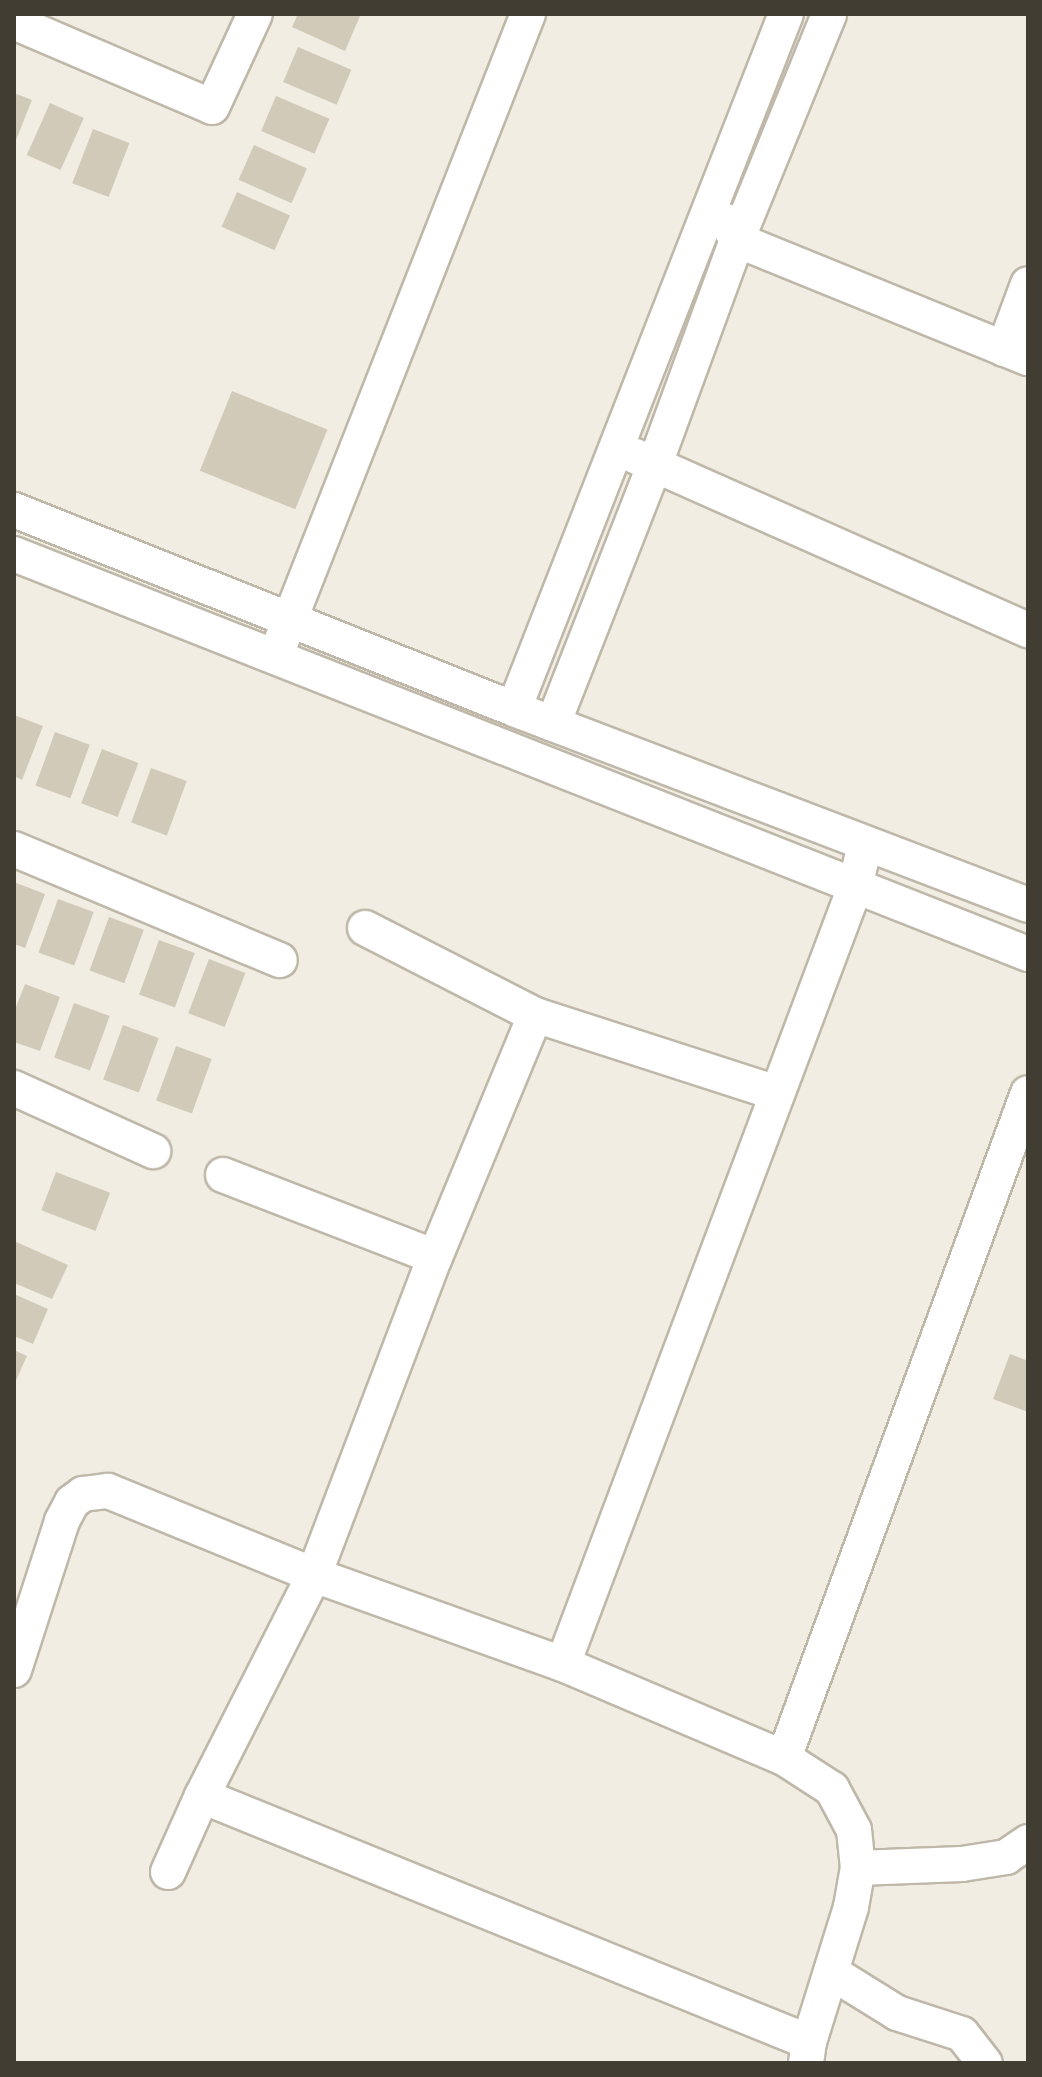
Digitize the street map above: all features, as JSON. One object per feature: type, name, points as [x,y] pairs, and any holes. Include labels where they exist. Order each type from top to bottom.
[{"type":"street","points":[[14,22],[212,107],[255,14]]},
{"type":"street","points":[[274,658],[528,14]]},
{"type":"street","points":[[522,755],[616,448],[786,14]]},
{"type":"street","points":[[535,717],[655,464],[737,240],[829,14]]},
{"type":"street","points":[[714,199],[737,240],[1016,354],[1028,284]]},
{"type":"street","points":[[616,448],[1028,630]]},
{"type":"street","points":[[14,510],[535,717],[1028,905]]},
{"type":"street","points":[[14,554],[1028,954]]},
{"type":"street","points":[[563,1664],[855,887],[865,844]]},
{"type":"street","points":[[14,849],[280,960]]},
{"type":"street","points":[[365,928],[535,1015],[777,1093]]},
{"type":"street","points":[[168,1872],[202,1796],[314,1575],[435,1257],[535,1015]]},
{"type":"street","points":[[14,1088],[153,1151]]},
{"type":"street","points":[[784,1758],[1028,1093]]},
{"type":"street","points":[[223,1175],[435,1257]]},
{"type":"street","points":[[14,1670],[62,1521],[72,1502],[83,1494],[108,1491],[314,1575],[563,1664],[784,1758],[832,1789],[854,1830],[858,1868],[851,1907],[808,2053],[202,1796]]},
{"type":"street","points":[[858,1868],[962,1864],[1006,1857],[1028,1842]]},
{"type":"street","points":[[831,1972],[897,2013],[962,2034],[985,2063]]},
{"type":"building","points":[[298,14],[360,16],[345,51],[292,27]]},
{"type":"building","points":[[298,47],[351,70],[337,105],[283,82]]},
{"type":"building","points":[[14,93],[32,100],[14,145]]},
{"type":"building","points":[[276,96],[329,119],[315,154],[261,131]]},
{"type":"building","points":[[50,103],[84,118],[61,170],[27,155]]},
{"type":"building","points":[[93,129],[129,143],[109,197],[72,183]]},
{"type":"building","points":[[254,145],[307,169],[292,203],[239,180]]},
{"type":"building","points":[[237,192],[290,216],[275,250],[222,227]]},
{"type":"building","points":[[232,391],[327,430],[295,509],[200,471]]},
{"type":"building","points":[[14,715],[43,726],[22,780],[14,776]]},
{"type":"building","points":[[55,732],[90,745],[70,798],[36,786]]},
{"type":"building","points":[[102,749],[138,763],[118,817],[81,803]]},
{"type":"building","points":[[151,768],[187,781],[167,835],[131,823]]},
{"type":"building","points":[[14,882],[45,894],[25,948],[14,944]]},
{"type":"building","points":[[58,899],[94,912],[74,966],[39,953]]},
{"type":"building","points":[[109,917],[144,930],[124,983],[90,971]]},
{"type":"building","points":[[159,940],[195,953],[175,1007],[139,995]]},
{"type":"building","points":[[209,959],[245,973],[225,1027],[188,1013]]},
{"type":"building","points":[[25,984],[60,997],[40,1051],[14,1042],[14,1012]]},
{"type":"building","points":[[74,1003],[110,1016],[90,1070],[54,1058]]},
{"type":"building","points":[[123,1025],[159,1038],[139,1092],[103,1080]]},
{"type":"building","points":[[176,1046],[212,1059],[192,1113],[156,1101]]},
{"type":"building","points":[[56,1172],[110,1193],[95,1231],[41,1210]]},
{"type":"building","points":[[14,1241],[68,1265],[52,1299],[14,1283]]},
{"type":"building","points":[[14,1294],[48,1309],[33,1344],[14,1336]]},
{"type":"building","points":[[14,1350],[27,1356],[14,1385]]},
{"type":"building","points":[[1010,1354],[1028,1361],[1028,1412],[993,1399]]}]
